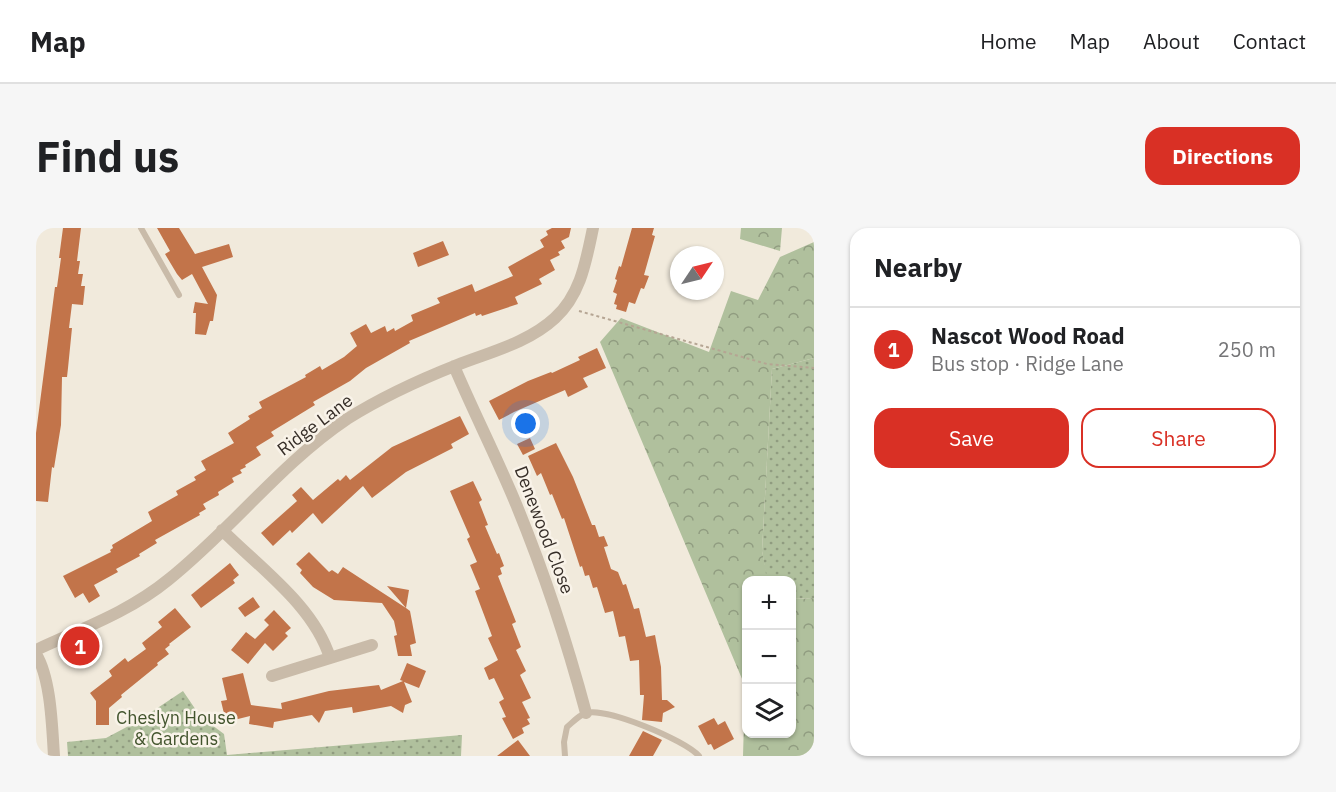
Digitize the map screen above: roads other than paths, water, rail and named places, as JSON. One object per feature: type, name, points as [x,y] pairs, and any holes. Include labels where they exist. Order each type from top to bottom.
[{"type":"street","name":"Ridge Lane","points":[[36,652],[132,605],[167,581],[304,452],[347,420],[386,396],[535,333],[547,325],[567,306],[579,283],[593,228]]},
{"type":"street","name":"Denewood Close","points":[[454,366],[497,459],[533,548],[571,658],[586,713]]},
{"type":"street","points":[[222,530],[310,617],[322,635],[330,658]]},
{"type":"street","points":[[272,676],[372,645]]},
{"type":"street","points":[[36,652],[46,689],[54,756]]},
{"type":"lane","points":[[141,228],[179,295]]},
{"type":"lane","points":[[565,756],[564,742],[567,727],[586,713],[598,713],[652,728],[693,750],[699,756]]},
{"type":"place","name":"Nascot Wood Road","points":[[80,646]]},
{"type":"park label","name":"Cheslyn House & Gardens","points":[[176,728]]}]
